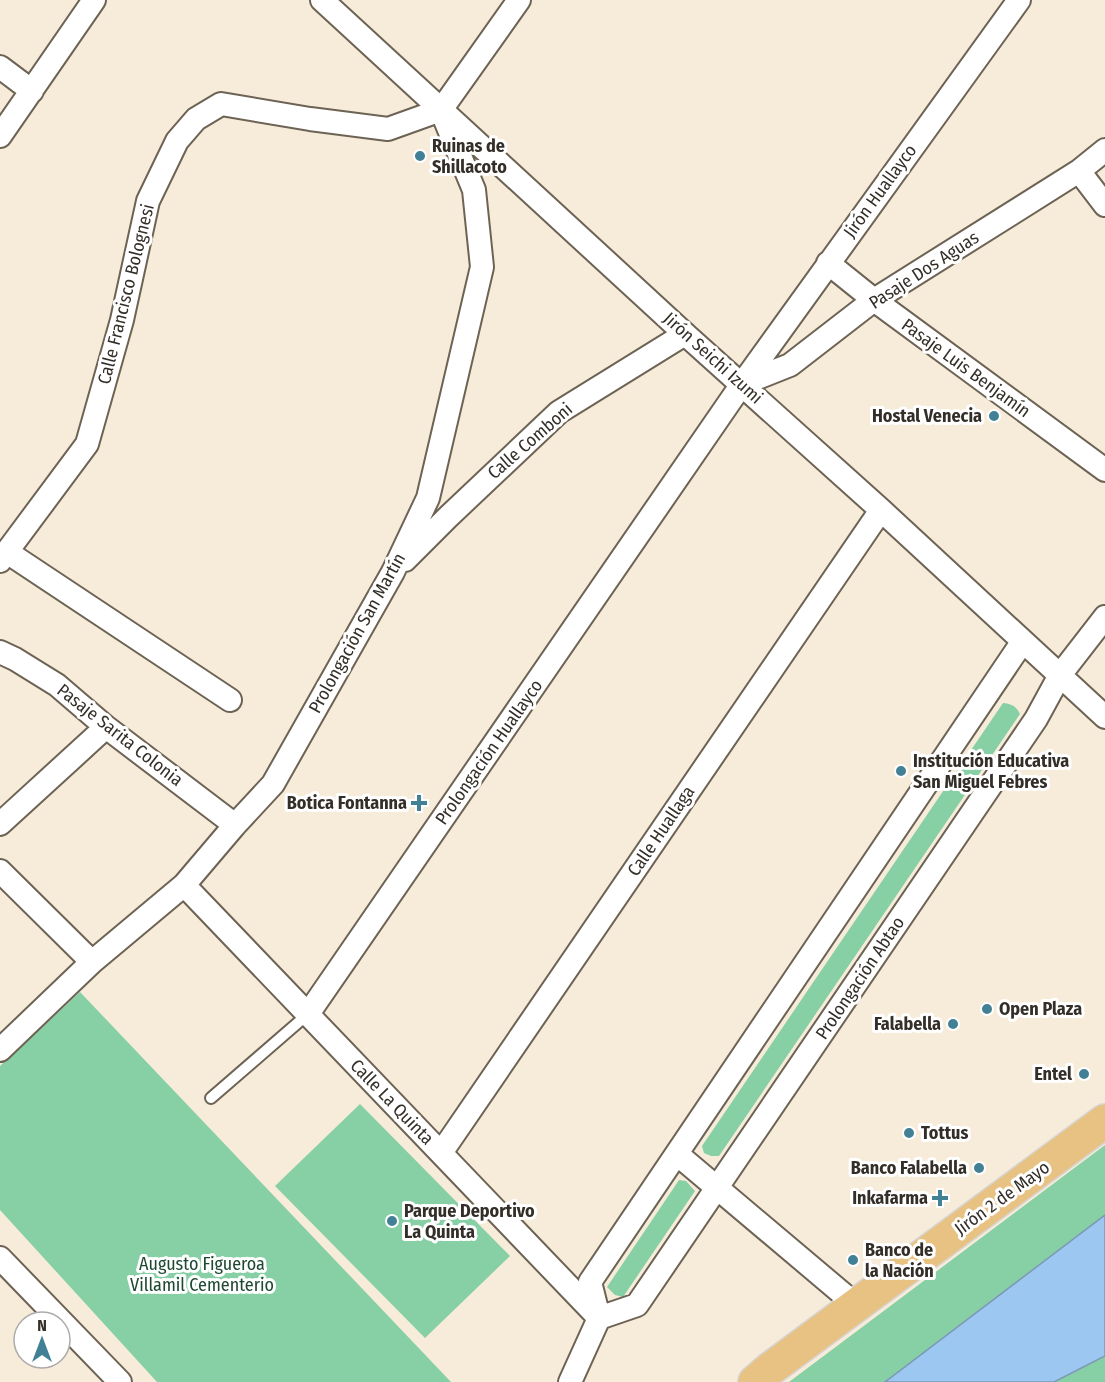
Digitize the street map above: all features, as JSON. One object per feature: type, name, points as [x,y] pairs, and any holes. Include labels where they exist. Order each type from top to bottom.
[{"type":"main road","name":"Jirón 2 de Mayo","points":[[755,1382],[1105,1121]]},
{"type":"street","points":[[0,136],[94,0]]},
{"type":"street","name":"Jirón Seichi Izumi","points":[[322,0],[1105,717]]},
{"type":"street","points":[[441,110],[519,0]]},
{"type":"street","name":"Jirón Huallayco","points":[[742,384],[1019,0]]},
{"type":"street","points":[[0,67],[32,91]]},
{"type":"street","name":"Calle Francisco Bolognesi","points":[[3,556],[87,444],[122,321],[148,201],[177,141],[196,119],[220,104],[388,129],[441,110]]},
{"type":"street","name":"Prolongación San Martín","points":[[0,1050],[92,963],[184,885],[273,784],[393,572],[428,498],[482,267],[474,190],[441,110]]},
{"type":"street","name":"Pasaje Dos Aguas","points":[[742,384],[790,365],[874,300],[1079,171],[1105,150]]},
{"type":"street","points":[[1079,171],[1105,205]]},
{"type":"street","name":"Pasaje Luis Benjamín","points":[[828,262],[874,300],[1105,470]]},
{"type":"street","name":"Calle Comboni","points":[[393,572],[559,412],[685,334]]},
{"type":"street","name":"Prolongación Huallayco","points":[[308,1014],[742,384]]},
{"type":"street","name":"Calle Huallaga","points":[[441,1153],[881,510]]},
{"type":"street","points":[[3,556],[230,700]]},
{"type":"street","name":"Prolongación Abtao","points":[[599,1318],[638,1305],[1029,729],[1060,675],[1105,617]]},
{"type":"street","points":[[570,1382],[599,1318],[590,1282],[1023,641]]},
{"type":"street","name":"Pasaje Sarita Colonia","points":[[0,652],[57,685],[106,727],[235,825]]},
{"type":"street","points":[[0,825],[106,727]]},
{"type":"street","points":[[0,871],[92,963]]},
{"type":"street","name":"Calle La Quinta","points":[[184,885],[599,1318]]},
{"type":"street","points":[[677,1154],[856,1305]]},
{"type":"street","points":[[0,1258],[120,1382]]},
{"type":"lane","name":"Prolongación Huallayco","points":[[212,1098],[308,1014]]},
{"type":"green space","points":[[1003,703],[1013,706],[1020,714],[719,1156],[704,1153],[702,1146]]},
{"type":"green space","name":"Augusto Figueroa Villamil Cementerio","points":[[80,992],[451,1382],[157,1382],[0,1210],[0,1066]]},
{"type":"green space","name":"Parque Deportivo La Quinta","points":[[360,1104],[510,1256],[425,1338],[275,1186]]},
{"type":"green space","points":[[1105,1145],[1105,1215],[885,1382],[789,1382]]},
{"type":"green space","points":[[679,1180],[686,1181],[695,1191],[623,1297],[615,1295],[607,1287]]},
{"type":"green space","points":[[1105,1356],[1105,1382],[1054,1382]]},
{"type":"water","points":[[1105,1215],[1105,1356],[1054,1382],[885,1382]]},
{"type":"place","name":"Ruinas de Shillacoto","points":[[420,156]]},
{"type":"place","name":"Hostal Venecia","points":[[994,416]]},
{"type":"place","name":"Institución Educativa San Miguel Febres","points":[[901,771]]},
{"type":"place","name":"Botica Fontanna","points":[[419,803]]},
{"type":"place","name":"Open Plaza","points":[[987,1009]]},
{"type":"place","name":"Falabella","points":[[953,1024]]},
{"type":"place","name":"Entel","points":[[1084,1074]]},
{"type":"place","name":"Tottus","points":[[909,1133]]},
{"type":"place","name":"Banco Falabella","points":[[979,1168]]},
{"type":"place","name":"Inkafarma","points":[[940,1198]]},
{"type":"place","name":"Parque Deportivo La Quinta","points":[[392,1221]]},
{"type":"place","name":"Banco de la Nación","points":[[853,1260]]}]
